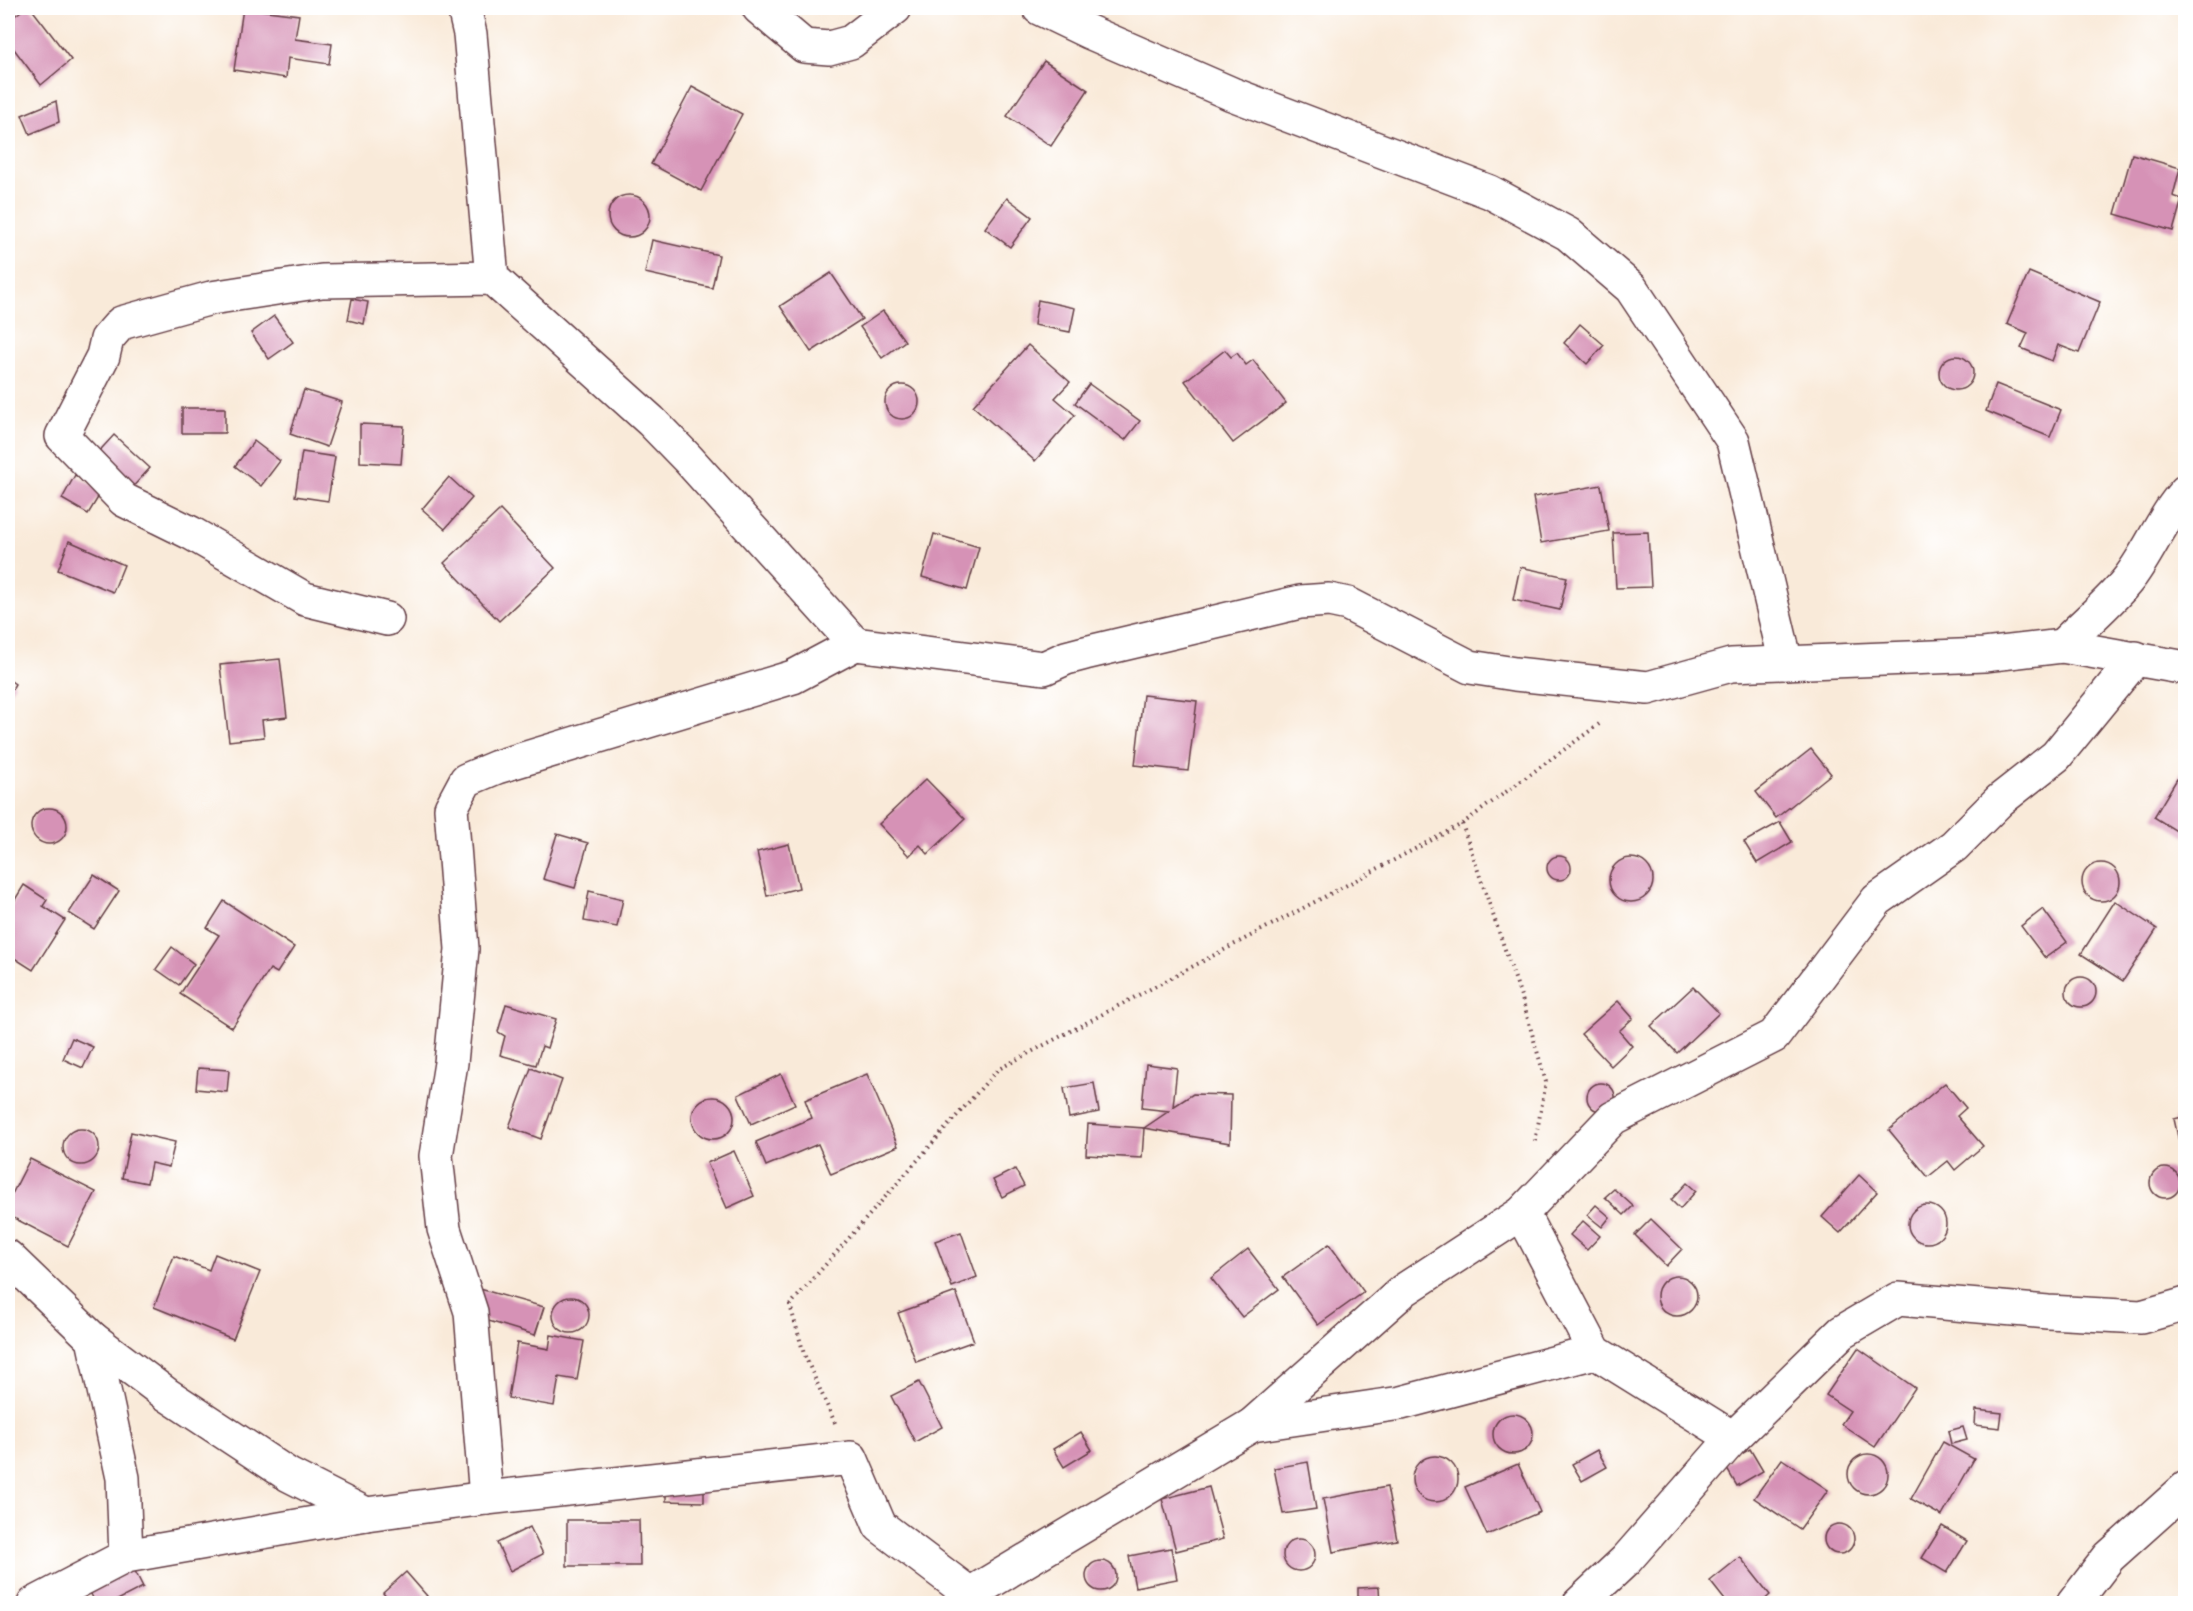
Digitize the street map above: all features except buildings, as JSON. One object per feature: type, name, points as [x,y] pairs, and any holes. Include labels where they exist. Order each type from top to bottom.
[{"type":"street","points":[[464,8],[470,34],[492,279]]},
{"type":"street","points":[[759,8],[804,46],[829,48],[851,42],[895,8]]},
{"type":"street","points":[[1039,8],[1233,94],[1490,192],[1568,234],[1631,288],[1733,441],[1786,663]]},
{"type":"street","points":[[387,619],[305,599],[191,533],[124,500],[62,436],[103,356],[107,339],[122,323],[211,298],[322,281],[492,279],[651,421],[855,644]]},
{"type":"street","points":[[2062,646],[2129,579],[2148,552],[2177,501],[2186,491]]},
{"type":"street","points":[[486,1498],[471,1312],[444,1229],[436,1156],[451,1064],[462,949],[452,808],[466,780],[497,767],[793,677],[855,644],[1044,668],[1076,656],[1300,602],[1329,600],[1348,604],[1470,667],[1648,688],[1731,665],[1984,655],[2062,646],[2186,668]]},
{"type":"street","points":[[34,1604],[126,1557],[366,1514],[486,1498],[851,1458],[879,1526],[970,1600],[1252,1425],[1404,1290],[1522,1214],[1613,1118],[1774,1036],[1877,900],[1954,846],[2000,800],[2056,756],[2136,658]]},
{"type":"street","points":[[1522,1214],[1594,1352],[1733,1438]]},
{"type":"street","points":[[8,1257],[93,1339],[166,1394],[289,1475],[366,1514]]},
{"type":"street","points":[[1579,1604],[1626,1560],[1733,1438],[1842,1332],[1898,1299],[2048,1312],[2141,1317],[2186,1304]]},
{"type":"street","points":[[93,1339],[123,1478],[126,1557]]},
{"type":"street","points":[[1252,1425],[1401,1403],[1594,1352]]},
{"type":"street","points":[[2073,1604],[2109,1557],[2186,1488]]},
{"type":"path","points":[[851,1458],[804,1354],[790,1305],[997,1070],[1462,824],[1648,688]]},
{"type":"path","points":[[1462,824],[1523,1002],[1546,1082],[1534,1148]]}]
